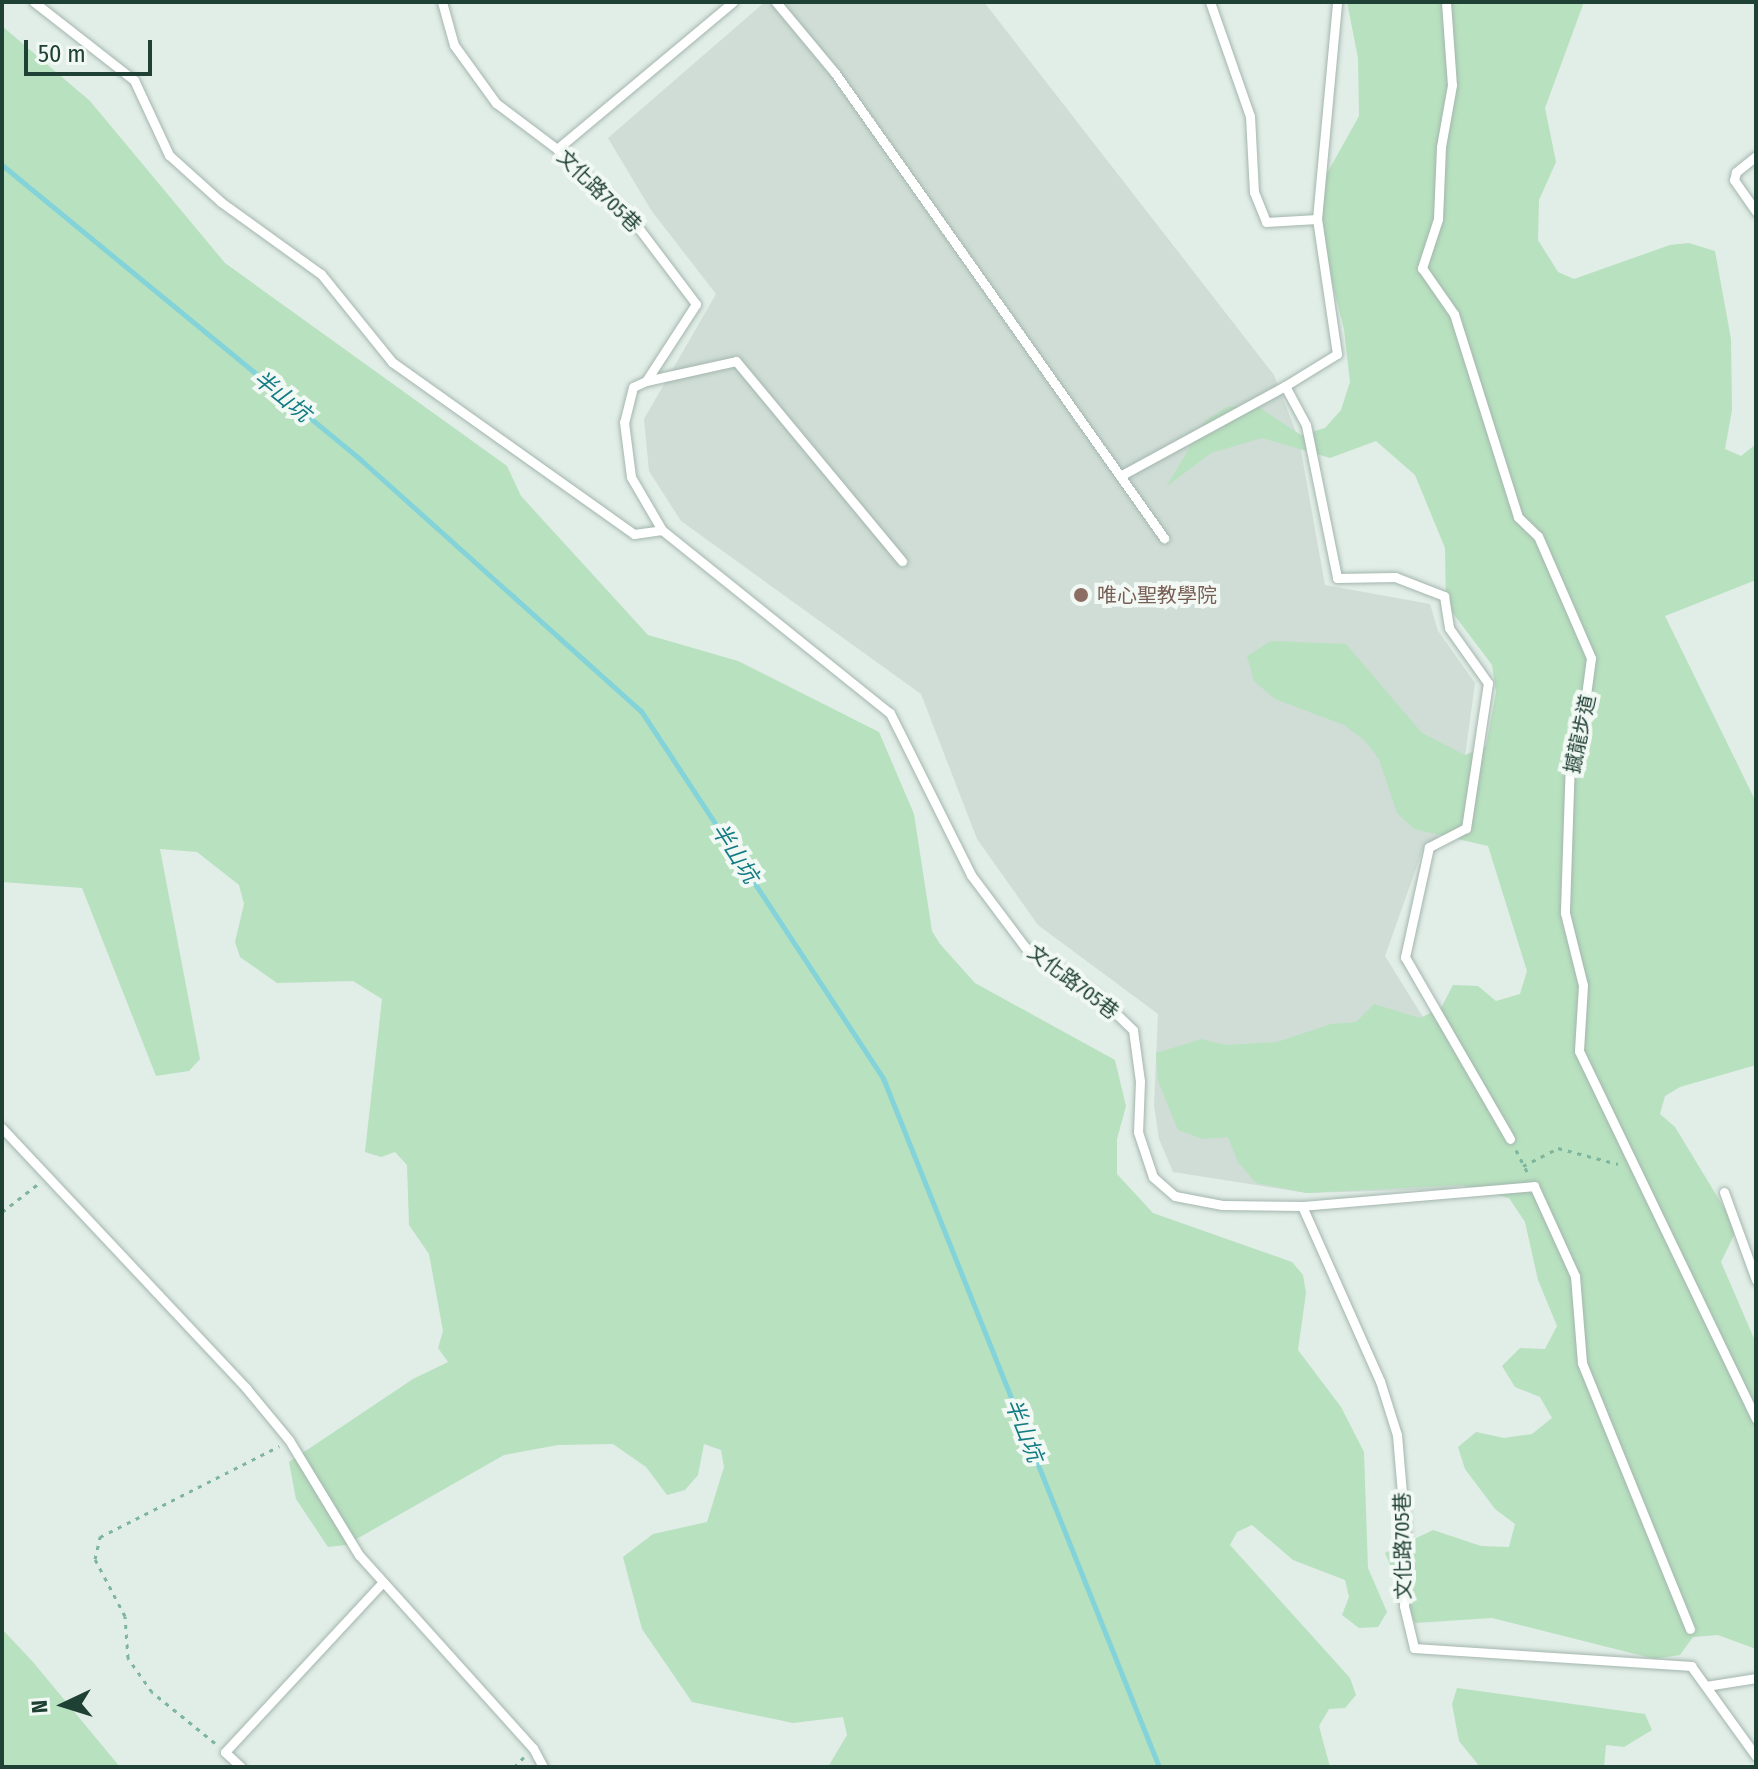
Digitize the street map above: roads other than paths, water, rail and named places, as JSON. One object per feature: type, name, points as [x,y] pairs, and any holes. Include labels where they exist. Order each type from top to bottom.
[{"type":"lane","points":[[34,2],[134,80],[169,155],[221,202],[321,274],[392,362],[634,534],[662,530]]},
{"type":"lane","name":"文化路705巷","points":[[442,2],[454,45],[496,103],[557,149],[634,222],[696,304],[646,381],[633,387],[624,422],[631,477],[662,530],[890,713],[971,875],[1025,947],[1100,998],[1133,1030],[1140,1081],[1138,1132],[1153,1177],[1175,1196],[1222,1205],[1302,1206],[1380,1381],[1397,1435],[1405,1528],[1404,1606],[1414,1648],[1691,1666],[1756,1756]]},
{"type":"lane","points":[[557,149],[733,2]]},
{"type":"lane","points":[[776,2],[835,73],[1164,538]]},
{"type":"lane","points":[[1210,2],[1250,116],[1254,192],[1266,222],[1317,219]]},
{"type":"lane","points":[[1120,476],[1285,386],[1337,354],[1317,219],[1337,2]]},
{"type":"lane","name":"撼龍步道","points":[[1446,2],[1452,85],[1441,147],[1438,219],[1422,268],[1454,314],[1518,517],[1538,536],[1591,658],[1580,739],[1570,759],[1565,913],[1583,985],[1579,1051],[1756,1419]]},
{"type":"lane","points":[[1756,156],[1736,172],[1734,180],[1756,212]]},
{"type":"lane","points":[[646,381],[736,361],[902,561]]},
{"type":"lane","points":[[1285,386],[1306,425],[1337,578],[1395,577],[1444,596],[1449,628],[1488,683],[1466,828],[1429,847],[1405,957],[1510,1139]]},
{"type":"lane","points":[[2,1128],[289,1440],[359,1555],[533,1748],[543,1767]]},
{"type":"lane","points":[[1302,1206],[1534,1186],[1575,1276],[1582,1363],[1690,1629]]},
{"type":"lane","points":[[1724,1192],[1756,1280]]},
{"type":"lane","points":[[241,1767],[225,1752],[383,1582]]},
{"type":"lane","points":[[1706,1686],[1756,1678]]},
{"type":"waterway","name":"半山坑","points":[[2,165],[361,460],[641,711],[883,1078],[1159,1767]]},
{"type":"place","name":"唯心聖教學院","points":[[1081,595]]}]
